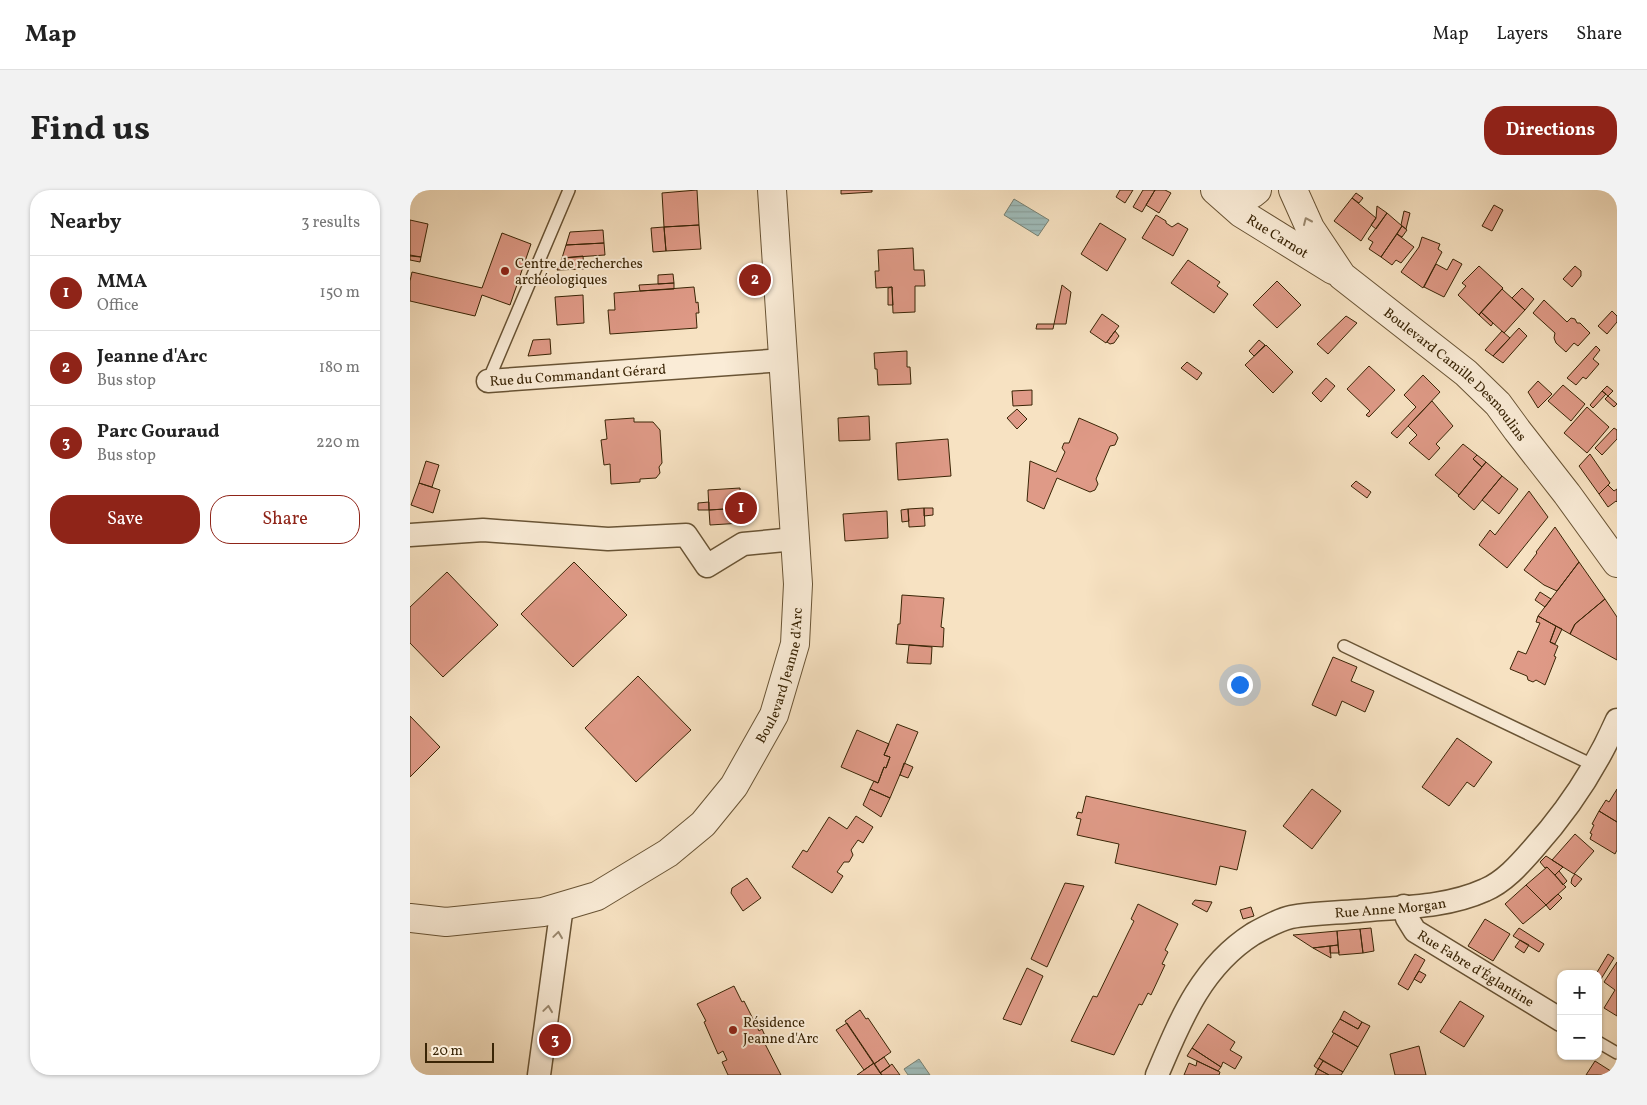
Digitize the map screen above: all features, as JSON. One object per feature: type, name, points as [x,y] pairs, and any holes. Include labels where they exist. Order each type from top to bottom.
[{"type":"street","name":"Boulevard Jeanne d'Arc","points":[[410,918],[446,922],[543,912],[596,896],[668,853],[703,824],[734,786],[774,715],[795,644],[798,584],[772,190]]},
{"type":"street","name":"Rue Carnot","points":[[1215,190],[1241,213],[1342,276]]},
{"type":"street","points":[[1230,190],[1252,194],[1257,190]]},
{"type":"street","name":"Boulevard Camille Desmoulins","points":[[1293,190],[1310,228],[1342,276],[1466,372],[1498,404],[1617,563]]},
{"type":"street","name":"Rue du Commandant Gérard","points":[[488,380],[784,360]]},
{"type":"street","points":[[410,535],[483,530],[608,539],[686,535],[707,566],[742,544],[795,539]]},
{"type":"street","name":"Rue Anne Morgan","points":[[1157,1075],[1177,1029],[1202,984],[1230,952],[1254,933],[1289,917],[1441,904],[1485,890],[1505,878],[1553,827],[1573,800],[1595,766],[1617,720]]},
{"type":"street","points":[[539,1075],[562,906]]},
{"type":"street","name":"Rue Fabre d'Églantine","points":[[1404,906],[1407,918],[1416,932],[1557,1018]]},
{"type":"lane","name":"Rue du Commandant Gérard","points":[[488,380],[569,190]]},
{"type":"lane","points":[[1344,646],[1595,766]]},
{"type":"lane","points":[[1602,1044],[1617,1053]]},
{"type":"water","points":[[1014,199],[1049,220],[1038,236],[1004,215]]},
{"type":"water","points":[[919,1059],[930,1075],[908,1075],[904,1069]]},
{"type":"building","points":[[697,190],[699,225],[664,227],[662,193]]},
{"type":"building","points":[[841,190],[872,190],[872,192],[841,194]]},
{"type":"building","points":[[1120,190],[1133,190],[1125,203],[1116,197]]},
{"type":"building","points":[[1143,190],[1155,190],[1142,212],[1133,207]]},
{"type":"building","points":[[1155,190],[1165,190],[1171,193],[1159,213],[1146,205]]},
{"type":"building","points":[[1356,193],[1363,198],[1359,203],[1352,198]]},
{"type":"building","points":[[1352,198],[1376,218],[1361,241],[1334,221]]},
{"type":"building","points":[[1494,205],[1503,210],[1492,231],[1482,226]]},
{"type":"building","points":[[1377,206],[1387,213],[1376,229],[1371,225],[1376,218]]},
{"type":"building","points":[[1404,211],[1410,213],[1406,229],[1401,225]]},
{"type":"building","points":[[1387,213],[1402,226],[1381,257],[1369,249],[1373,242],[1368,239]]},
{"type":"building","points":[[1156,215],[1172,227],[1178,223],[1188,229],[1173,256],[1142,238]]},
{"type":"building","points":[[410,220],[428,224],[421,257],[410,256]]},
{"type":"building","points":[[1100,223],[1126,239],[1107,271],[1081,254]]},
{"type":"building","points":[[699,225],[701,249],[666,251],[664,227]]},
{"type":"building","points":[[1402,226],[1407,230],[1402,237],[1397,234]]},
{"type":"building","points":[[664,227],[666,251],[653,252],[651,228]]},
{"type":"building","points":[[603,230],[604,243],[566,245],[570,232]]},
{"type":"building","points":[[502,233],[531,244],[510,305],[482,295],[475,316],[410,301],[412,272],[482,288]]},
{"type":"building","points":[[1397,234],[1414,247],[1401,263],[1396,260],[1392,265],[1381,257]]},
{"type":"building","points":[[1422,237],[1440,244],[1438,249],[1442,252],[1423,288],[1401,272],[1419,247]]},
{"type":"building","points":[[604,243],[605,255],[562,258],[566,245]]},
{"type":"building","points":[[913,248],[914,270],[924,270],[925,286],[915,286],[915,312],[893,313],[892,287],[876,288],[875,271],[879,271],[878,250]]},
{"type":"building","points":[[410,255],[421,257],[420,262],[410,260]]},
{"type":"building","points":[[583,256],[584,269],[557,270],[562,258]]},
{"type":"building","points":[[1453,259],[1462,264],[1444,297],[1424,287],[1436,264],[1447,270]]},
{"type":"building","points":[[1188,260],[1220,282],[1217,286],[1228,294],[1214,313],[1171,283]]},
{"type":"building","points":[[1479,266],[1503,288],[1479,315],[1458,295],[1466,286],[1462,283]]},
{"type":"building","points":[[1575,266],[1581,271],[1581,276],[1572,287],[1563,279]]},
{"type":"building","points":[[673,274],[674,283],[658,284],[658,275]]},
{"type":"building","points":[[1277,281],[1301,305],[1277,328],[1253,305]]},
{"type":"building","points":[[674,283],[674,289],[640,291],[639,285]]},
{"type":"building","points":[[1062,285],[1071,292],[1066,324],[1054,324]]},
{"type":"building","points":[[694,287],[699,313],[696,313],[697,328],[610,334],[608,310],[615,310],[614,293]]},
{"type":"building","points":[[892,287],[893,305],[888,305],[888,288]]},
{"type":"building","points":[[1522,288],[1534,299],[1525,310],[1512,298]]},
{"type":"building","points":[[1502,289],[1525,310],[1504,333],[1481,312]]},
{"type":"building","points":[[583,295],[584,323],[557,325],[555,297]]},
{"type":"building","points":[[1544,300],[1567,322],[1571,318],[1575,319],[1577,323],[1580,323],[1590,333],[1578,346],[1574,343],[1566,352],[1556,343],[1555,333],[1533,313]]},
{"type":"building","points":[[1612,311],[1617,316],[1617,322],[1607,334],[1598,326]]},
{"type":"building","points":[[1481,312],[1493,323],[1491,326],[1479,315]]},
{"type":"building","points":[[1102,314],[1119,326],[1106,343],[1090,332]]},
{"type":"building","points":[[1346,316],[1357,323],[1328,354],[1317,344]]},
{"type":"building","points":[[1037,324],[1054,324],[1053,329],[1036,329]]},
{"type":"building","points":[[1519,328],[1527,336],[1503,363],[1493,356]]},
{"type":"building","points":[[1115,331],[1119,336],[1114,343],[1110,344],[1107,342]]},
{"type":"building","points":[[1502,331],[1510,338],[1493,356],[1485,350]]},
{"type":"building","points":[[550,339],[551,354],[528,356],[533,340]]},
{"type":"building","points":[[1259,340],[1265,345],[1254,356],[1249,351]]},
{"type":"building","points":[[1266,345],[1293,372],[1273,393],[1245,365]]},
{"type":"building","points":[[1596,346],[1600,350],[1593,359],[1599,364],[1586,379],[1583,377],[1576,385],[1567,378]]},
{"type":"building","points":[[907,351],[907,367],[910,367],[911,384],[878,385],[874,353]]},
{"type":"building","points":[[1187,362],[1202,373],[1197,380],[1181,368]]},
{"type":"building","points":[[1369,366],[1395,390],[1369,417],[1366,415],[1370,411],[1347,389]]},
{"type":"building","points":[[1423,375],[1440,392],[1397,438],[1391,433],[1416,407],[1404,395]]},
{"type":"building","points":[[1326,378],[1335,386],[1321,402],[1312,393]]},
{"type":"building","points":[[1538,381],[1552,394],[1538,408],[1528,392]]},
{"type":"building","points":[[1563,385],[1585,404],[1571,421],[1548,401]]},
{"type":"building","points":[[1607,386],[1613,391],[1608,396],[1602,391]]},
{"type":"building","points":[[1032,390],[1032,405],[1013,406],[1012,391]]},
{"type":"building","points":[[1602,391],[1606,394],[1593,408],[1590,405]]},
{"type":"building","points":[[1608,396],[1617,404],[1614,407],[1605,399]]},
{"type":"building","points":[[1432,401],[1453,426],[1436,444],[1440,448],[1429,460],[1409,443],[1417,435],[1408,426]]},
{"type":"building","points":[[1587,407],[1609,427],[1587,453],[1564,433]]},
{"type":"building","points":[[1017,409],[1027,419],[1017,429],[1007,418]]},
{"type":"building","points":[[869,416],[870,440],[839,441],[838,418]]},
{"type":"building","points":[[634,418],[634,422],[653,422],[660,430],[662,463],[659,467],[660,473],[656,478],[640,479],[640,482],[611,484],[610,464],[604,465],[601,440],[607,439],[605,420]]},
{"type":"building","points":[[1079,418],[1116,434],[1118,438],[1115,445],[1110,446],[1096,479],[1098,484],[1095,490],[1090,492],[1057,478],[1044,509],[1027,501],[1030,461],[1056,472],[1065,452],[1062,448],[1064,443],[1069,443]]},
{"type":"building","points":[[1614,428],[1617,430],[1617,439],[1602,455],[1595,448]]},
{"type":"building","points":[[948,439],[951,476],[898,480],[896,443]]},
{"type":"building","points":[[1463,444],[1477,455],[1473,459],[1482,467],[1459,495],[1435,475]]},
{"type":"building","points":[[1590,454],[1610,483],[1599,494],[1579,466]]},
{"type":"building","points":[[1477,455],[1486,462],[1482,467],[1473,459]]},
{"type":"building","points":[[426,461],[439,465],[432,487],[419,483]]},
{"type":"building","points":[[1486,462],[1502,476],[1474,510],[1458,496]]},
{"type":"building","points":[[1502,476],[1518,489],[1499,514],[1482,500]]},
{"type":"building","points":[[1356,481],[1371,492],[1367,498],[1351,486]]},
{"type":"building","points":[[419,483],[440,490],[433,513],[411,505]]},
{"type":"building","points":[[1608,485],[1614,491],[1617,489],[1617,502],[1608,507],[1599,494]]},
{"type":"building","points":[[740,488],[741,508],[709,510],[708,490]]},
{"type":"building","points":[[1529,491],[1548,517],[1507,568],[1479,545],[1490,530],[1495,535]]},
{"type":"building","points":[[709,502],[709,510],[698,510],[698,503]]},
{"type":"building","points":[[741,508],[742,523],[710,525],[709,510]]},
{"type":"building","points":[[924,508],[925,526],[909,527],[908,509]]},
{"type":"building","points":[[924,508],[933,508],[933,515],[924,516]]},
{"type":"building","points":[[908,509],[909,521],[902,522],[901,510]]},
{"type":"building","points":[[887,511],[888,538],[845,541],[843,514]]},
{"type":"building","points":[[1555,527],[1579,562],[1557,591],[1544,585],[1524,570]]},
{"type":"building","points":[[574,562],[627,615],[573,667],[521,614]]},
{"type":"building","points":[[1579,562],[1605,599],[1575,624],[1570,634],[1538,616]]},
{"type":"building","points":[[447,572],[498,625],[443,677],[410,643],[410,607]]},
{"type":"building","points":[[1540,592],[1551,599],[1545,607],[1535,600]]},
{"type":"building","points":[[902,595],[944,598],[941,627],[944,628],[943,647],[896,644],[898,624],[900,624]]},
{"type":"building","points":[[1605,599],[1617,617],[1617,660],[1570,634],[1575,624]]},
{"type":"building","points":[[1538,616],[1556,626],[1550,642],[1558,646],[1554,656],[1556,657],[1545,685],[1536,680],[1533,682],[1528,680],[1527,676],[1510,669],[1518,651],[1526,654],[1540,623],[1536,622]]},
{"type":"building","points":[[1556,626],[1562,629],[1555,644],[1550,642]]},
{"type":"building","points":[[909,645],[932,647],[931,664],[907,663]]},
{"type":"building","points":[[1333,657],[1357,667],[1351,681],[1374,691],[1365,712],[1342,701],[1336,716],[1312,705]]},
{"type":"building","points":[[638,676],[691,730],[636,782],[585,728]]},
{"type":"building","points":[[410,716],[440,747],[410,777]]},
{"type":"building","points":[[897,724],[918,732],[890,798],[870,789],[874,781],[878,783],[884,767],[886,768],[890,757],[884,755]]},
{"type":"building","points":[[857,730],[889,744],[884,755],[890,757],[878,783],[841,767]]},
{"type":"building","points":[[1457,738],[1492,762],[1474,787],[1467,782],[1449,806],[1422,787]]},
{"type":"building","points":[[904,763],[913,767],[908,778],[900,775]]},
{"type":"building","points":[[870,789],[890,798],[881,817],[863,805]]},
{"type":"building","points":[[1312,789],[1341,811],[1312,849],[1283,826]]},
{"type":"building","points":[[1617,789],[1617,822],[1599,811],[1606,800],[1609,802]]},
{"type":"building","points":[[1086,796],[1246,831],[1237,870],[1220,866],[1216,885],[1115,863],[1119,844],[1077,835],[1081,819],[1076,818],[1078,812],[1082,813]]},
{"type":"building","points":[[1599,811],[1617,822],[1617,850],[1615,854],[1590,839],[1592,834],[1590,833],[1594,825],[1592,824]]},
{"type":"building","points":[[856,816],[873,827],[863,843],[858,840],[851,850],[853,855],[849,862],[844,862],[837,872],[843,876],[832,893],[792,867],[803,850],[807,852],[829,817],[847,829]]},
{"type":"building","points":[[1575,834],[1594,851],[1574,874],[1552,860]]},
{"type":"building","points":[[1546,856],[1563,867],[1555,875],[1540,862]]},
{"type":"building","points":[[1547,867],[1566,887],[1546,905],[1526,885]]},
{"type":"building","points":[[1559,871],[1567,881],[1563,885],[1555,875]]},
{"type":"building","points":[[1575,874],[1582,879],[1575,887],[1571,883]]},
{"type":"building","points":[[747,878],[761,898],[743,911],[731,893],[732,888]]},
{"type":"building","points":[[1065,883],[1084,886],[1047,967],[1031,959]]},
{"type":"building","points":[[1526,885],[1546,905],[1523,924],[1505,904]]},
{"type":"building","points":[[1558,894],[1562,898],[1550,910],[1546,905]]},
{"type":"building","points":[[1195,900],[1212,902],[1207,912],[1192,904]]},
{"type":"building","points":[[1138,904],[1178,924],[1165,950],[1168,952],[1162,964],[1165,965],[1151,995],[1148,993],[1142,1005],[1139,1004],[1114,1055],[1071,1041],[1093,996],[1097,997],[1134,921],[1131,919]]},
{"type":"building","points":[[1251,907],[1254,916],[1243,919],[1240,910]]},
{"type":"building","points":[[1485,919],[1510,934],[1493,961],[1468,946]]},
{"type":"building","points":[[1371,928],[1374,951],[1363,953],[1360,929]]},
{"type":"building","points":[[1519,928],[1544,944],[1539,952],[1513,936]]},
{"type":"building","points":[[1360,929],[1363,953],[1339,955],[1337,931]]},
{"type":"building","points":[[1337,931],[1338,945],[1313,948],[1293,935]]},
{"type":"building","points":[[1520,940],[1529,945],[1524,953],[1515,947]]},
{"type":"building","points":[[1338,945],[1339,953],[1330,953],[1330,946]]},
{"type":"building","points":[[1330,946],[1331,958],[1313,948]]},
{"type":"building","points":[[1415,954],[1425,960],[1408,990],[1398,984]]},
{"type":"building","points":[[1608,954],[1614,958],[1602,977],[1602,970],[1598,970]]},
{"type":"building","points":[[1617,962],[1617,1016],[1604,1008],[1615,990],[1604,982]]},
{"type":"building","points":[[1027,968],[1043,976],[1021,1025],[1003,1019]]},
{"type":"building","points":[[1419,971],[1426,975],[1421,983],[1414,979]]},
{"type":"building","name":"Résidence Jeanne d'Arc","points":[[734,986],[759,1031],[762,1029],[767,1040],[764,1042],[781,1075],[728,1075],[722,1062],[727,1060],[723,1051],[718,1054],[704,1022],[706,1021],[697,1004]]},
{"type":"building","points":[[1460,1001],[1484,1016],[1464,1047],[1440,1032]]},
{"type":"building","points":[[860,1010],[866,1019],[868,1018],[891,1052],[874,1064],[845,1021]]},
{"type":"building","points":[[1344,1011],[1362,1022],[1358,1029],[1340,1019]]},
{"type":"building","points":[[1340,1019],[1358,1029],[1362,1022],[1370,1026],[1358,1047],[1332,1032]]},
{"type":"building","points":[[847,1023],[874,1063],[864,1070],[836,1030]]},
{"type":"building","points":[[1208,1024],[1235,1042],[1230,1050],[1242,1057],[1235,1069],[1223,1062],[1221,1067],[1192,1048]]},
{"type":"building","points":[[1334,1033],[1358,1047],[1343,1072],[1319,1058]]},
{"type":"building","points":[[1419,1046],[1426,1075],[1395,1075],[1390,1054]]},
{"type":"building","points":[[1192,1048],[1221,1067],[1218,1071],[1187,1056]]},
{"type":"building","points":[[884,1057],[890,1066],[880,1073],[874,1064]]},
{"type":"building","points":[[1319,1058],[1323,1061],[1318,1069],[1314,1066]]},
{"type":"building","points":[[1197,1061],[1220,1072],[1219,1075],[1184,1075],[1189,1063],[1196,1066]]},
{"type":"building","points":[[1323,1061],[1343,1072],[1341,1075],[1329,1075],[1318,1069]]},
{"type":"building","points":[[1595,1061],[1617,1075],[1586,1075]]},
{"type":"building","points":[[874,1063],[882,1075],[857,1075],[864,1070]]},
{"type":"building","points":[[892,1064],[900,1075],[882,1075],[880,1073]]},
{"type":"building","points":[[1318,1069],[1329,1075],[1315,1075]]},
{"type":"place","name":"Centre de recherches archéologiques","points":[[505,271]]},
{"type":"place","name":"Jeanne d'Arc","points":[[755,280]]},
{"type":"place","name":"MMA","points":[[741,508]]},
{"type":"place","name":"Résidence Jeanne d'Arc","points":[[733,1030]]},
{"type":"place","name":"Parc Gouraud","points":[[555,1040]]}]
